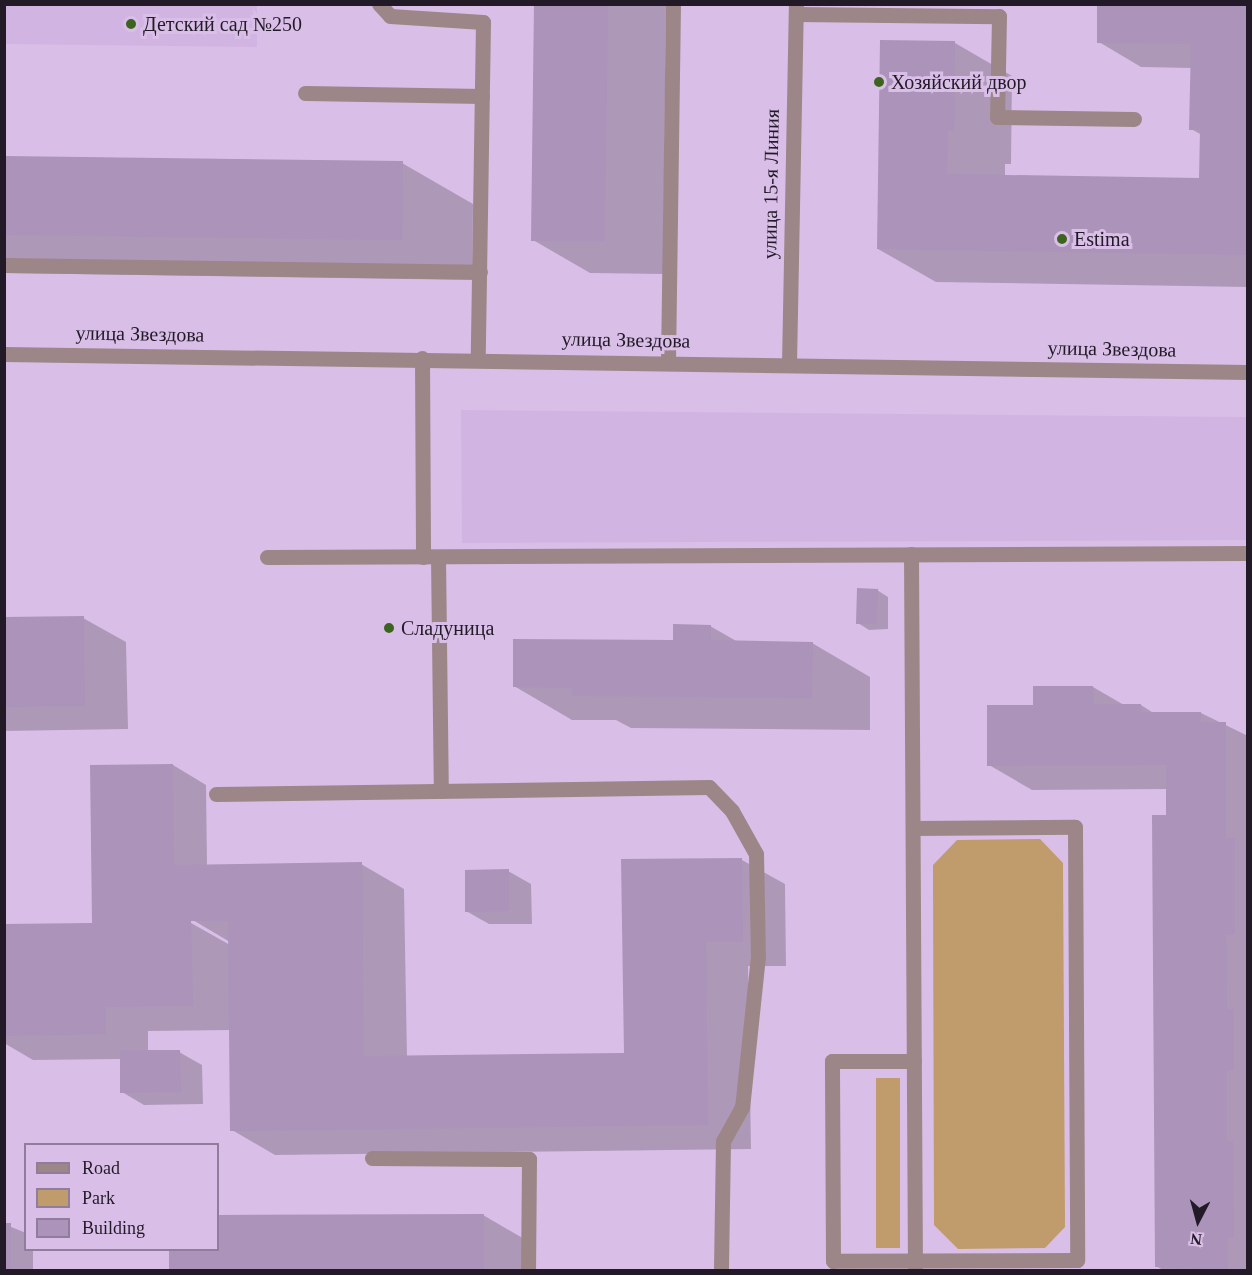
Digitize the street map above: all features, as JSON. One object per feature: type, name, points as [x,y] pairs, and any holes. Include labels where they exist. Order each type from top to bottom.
[{"type":"street","points":[[379,4],[390,16],[483,22],[478,359]]},
{"type":"street","points":[[668,362],[673,4]]},
{"type":"street","points":[[796,9],[999,16],[997,117],[1134,119]]},
{"type":"street","name":"улица 15-я Линия","points":[[789,364],[796,9]]},
{"type":"street","points":[[305,93],[482,96]]},
{"type":"street","points":[[4,265],[480,272]]},
{"type":"street","name":"улица Звездова","points":[[4,354],[422,357],[1248,372]]},
{"type":"street","points":[[422,357],[441,791]]},
{"type":"street","points":[[267,557],[1248,553]]},
{"type":"street","points":[[911,554],[915,1265]]},
{"type":"street","points":[[216,794],[709,787],[732,811],[756,854],[758,956],[742,1107],[723,1141],[721,1270]]},
{"type":"street","points":[[913,828],[1075,827],[1077,1260],[915,1265],[833,1261],[832,1060],[914,1061]]},
{"type":"street","points":[[372,1158],[529,1159],[528,1270]]},
{"type":"shaded area","name":"Детский сад №250","points":[[5,4],[257,5],[257,47],[5,44]]},
{"type":"shaded area","points":[[461,410],[1247,417],[1247,540],[462,543]]},
{"type":"green space","points":[[1040,839],[1063,863],[1065,1227],[1045,1248],[958,1249],[934,1225],[933,865],[957,840]]},
{"type":"green space","points":[[876,1078],[900,1078],[900,1248],[876,1248]]},
{"type":"building","points":[[534,4],[608,4],[605,241],[531,241]]},
{"type":"building","points":[[1097,4],[1248,4],[1248,255],[877,249],[880,40],[955,41],[954,131],[948,131],[947,174],[1199,178],[1200,130],[1189,130],[1191,44],[1097,43]]},
{"type":"building","points":[[5,156],[403,161],[402,240],[5,235]]},
{"type":"building","points":[[857,588],[878,589],[877,624],[856,624]]},
{"type":"building","points":[[84,616],[85,706],[4,707],[4,617]]},
{"type":"building","points":[[673,624],[711,625],[711,640],[813,642],[812,698],[572,696],[572,688],[513,687],[513,639],[673,640]]},
{"type":"building","points":[[1033,686],[1093,686],[1094,704],[1141,704],[1141,712],[1201,712],[1201,722],[1226,722],[1226,838],[1235,838],[1235,935],[1226,935],[1227,1009],[1234,1009],[1234,1070],[1227,1071],[1227,1141],[1233,1141],[1234,1238],[1228,1238],[1228,1270],[1155,1267],[1152,815],[1166,815],[1166,765],[987,766],[987,705],[1033,705]]},
{"type":"building","points":[[173,764],[174,865],[362,862],[364,1056],[624,1053],[621,859],[742,858],[743,942],[706,942],[708,1125],[230,1131],[228,921],[191,921],[193,1006],[106,1007],[106,1034],[4,1036],[4,924],[92,923],[90,765]]},
{"type":"building","points":[[509,869],[509,911],[465,912],[465,870]]},
{"type":"building","points":[[120,1050],[180,1050],[181,1092],[120,1093]]},
{"type":"building","points":[[484,1214],[484,1270],[169,1270],[169,1251],[219,1251],[219,1215]]},
{"type":"building","points":[[4,1223],[11,1223],[11,1270],[4,1270]]},
{"type":"place","name":"Детский сад №250","points":[[131,24]]},
{"type":"place","name":"Хозяйский двор","points":[[879,82]]},
{"type":"place","name":"Estima","points":[[1062,239]]},
{"type":"place","name":"Сладуница","points":[[389,628]]}]
